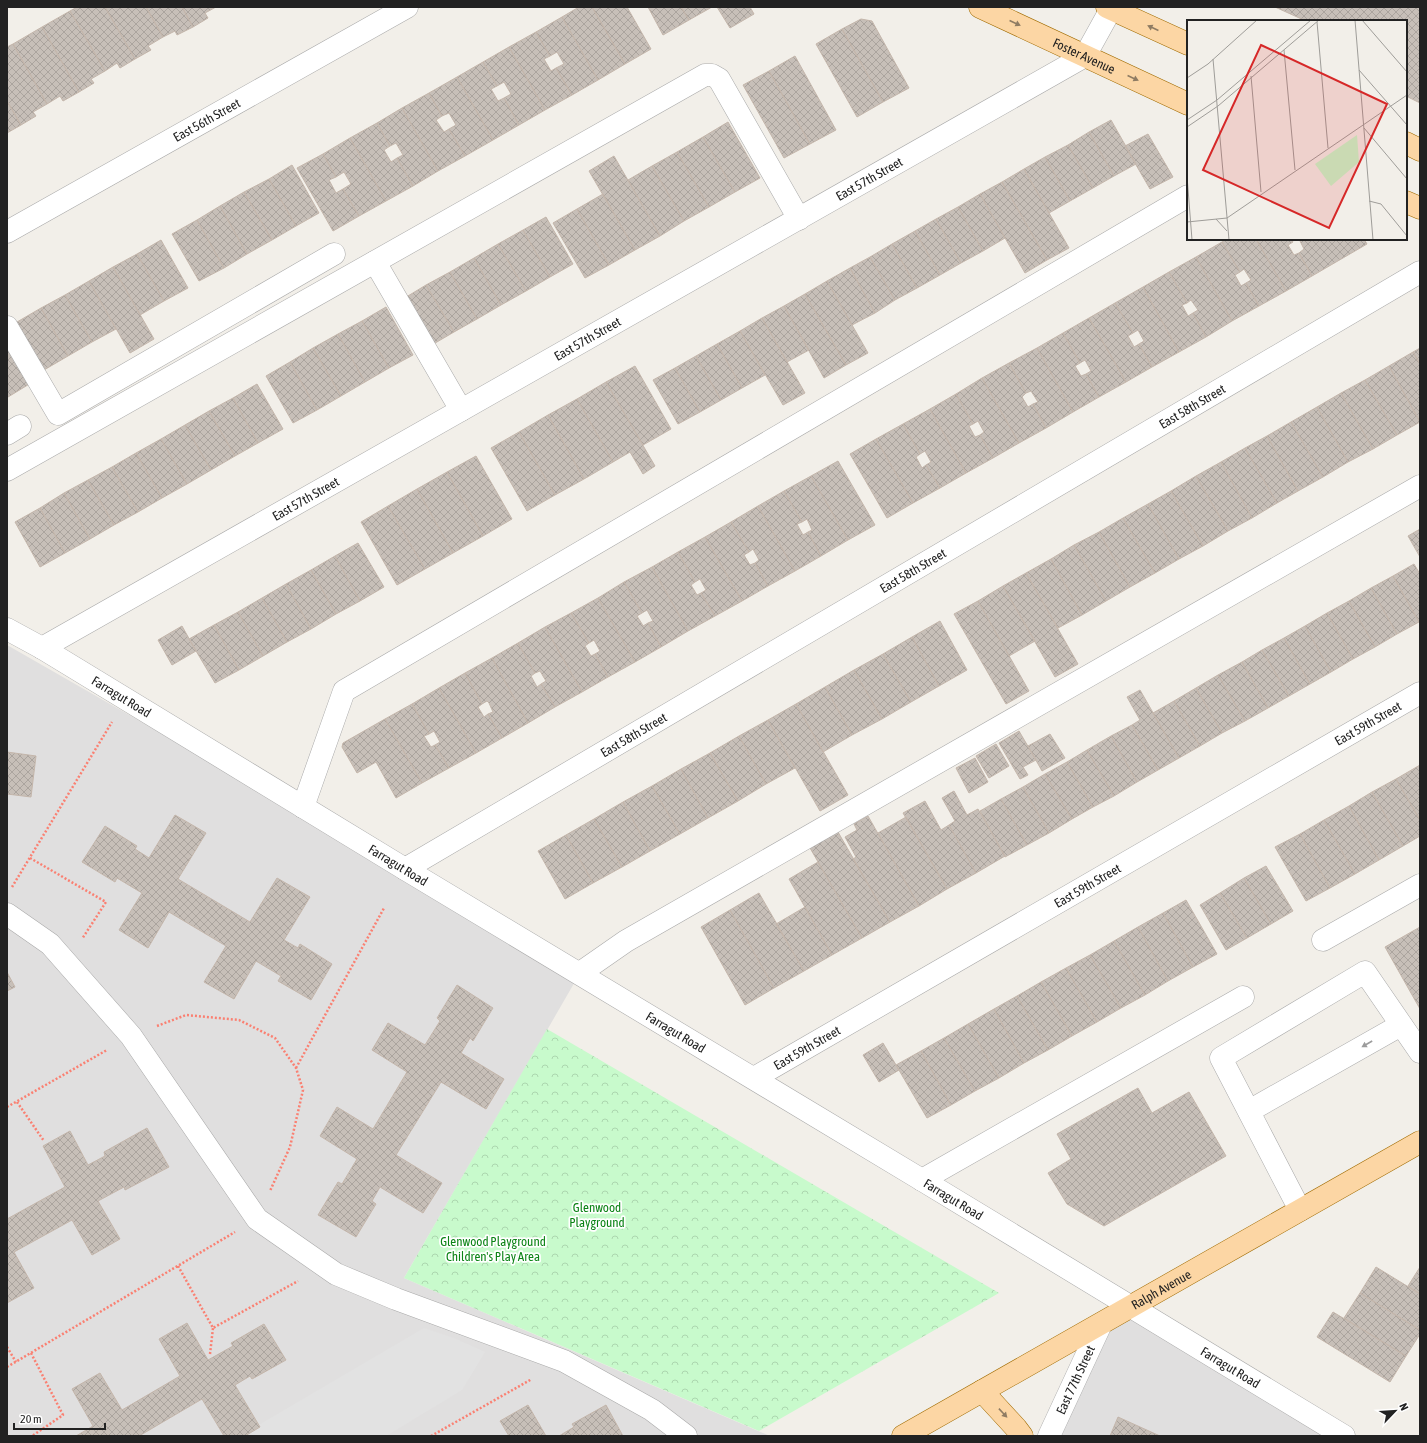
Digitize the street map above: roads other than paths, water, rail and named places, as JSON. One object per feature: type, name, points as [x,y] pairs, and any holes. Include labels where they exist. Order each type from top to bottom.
[{"type":"main road","name":"Foster Avenue","points":[[980,7],[1187,104]]},
{"type":"main road","points":[[1109,8],[1187,44]]},
{"type":"main road","points":[[1407,144],[1420,150]]},
{"type":"main road","points":[[1407,202],[1420,208]]},
{"type":"main road","name":"Ralph Avenue","points":[[903,1436],[1420,1142]]},
{"type":"main road","points":[[982,1391],[1022,1436]]},
{"type":"street","name":"East 56th Street","points":[[7,232],[407,7]]},
{"type":"street","points":[[1085,56],[1109,8]]},
{"type":"street","name":"East 57th Street","points":[[42,648],[1085,56]]},
{"type":"street","points":[[7,470],[705,75],[712,75],[719,79],[799,219]]},
{"type":"street","points":[[303,807],[344,691],[1187,197]]},
{"type":"street","points":[[7,327],[58,414],[334,254]]},
{"type":"street","points":[[375,262],[461,410]]},
{"type":"street","name":"East 58th Street","points":[[405,869],[1420,272]]},
{"type":"street","points":[[580,973],[626,941],[1420,486]]},
{"type":"street","name":"Farragut Road","points":[[7,629],[126,698],[405,869],[754,1078],[1344,1436]]},
{"type":"street","name":"East 59th Street","points":[[754,1078],[1420,693]]},
{"type":"street","points":[[1323,940],[1420,885]]},
{"type":"street","points":[[7,914],[50,944],[131,1036],[257,1219],[336,1274],[396,1299],[564,1361],[652,1410],[686,1436]]},
{"type":"street","points":[[1300,1210],[1221,1058],[1365,972],[1420,1052]]},
{"type":"street","points":[[922,1180],[1244,997]]},
{"type":"street","points":[[1249,1111],[1401,1025]]},
{"type":"street","name":"East 77th Street","points":[[1049,1436],[1101,1324]]},
{"type":"park label","name":"Glenwood Playground","points":[[597,1214]]},
{"type":"park label","name":"Glenwood Playground Children's Play Area","points":[[493,1248]]}]
